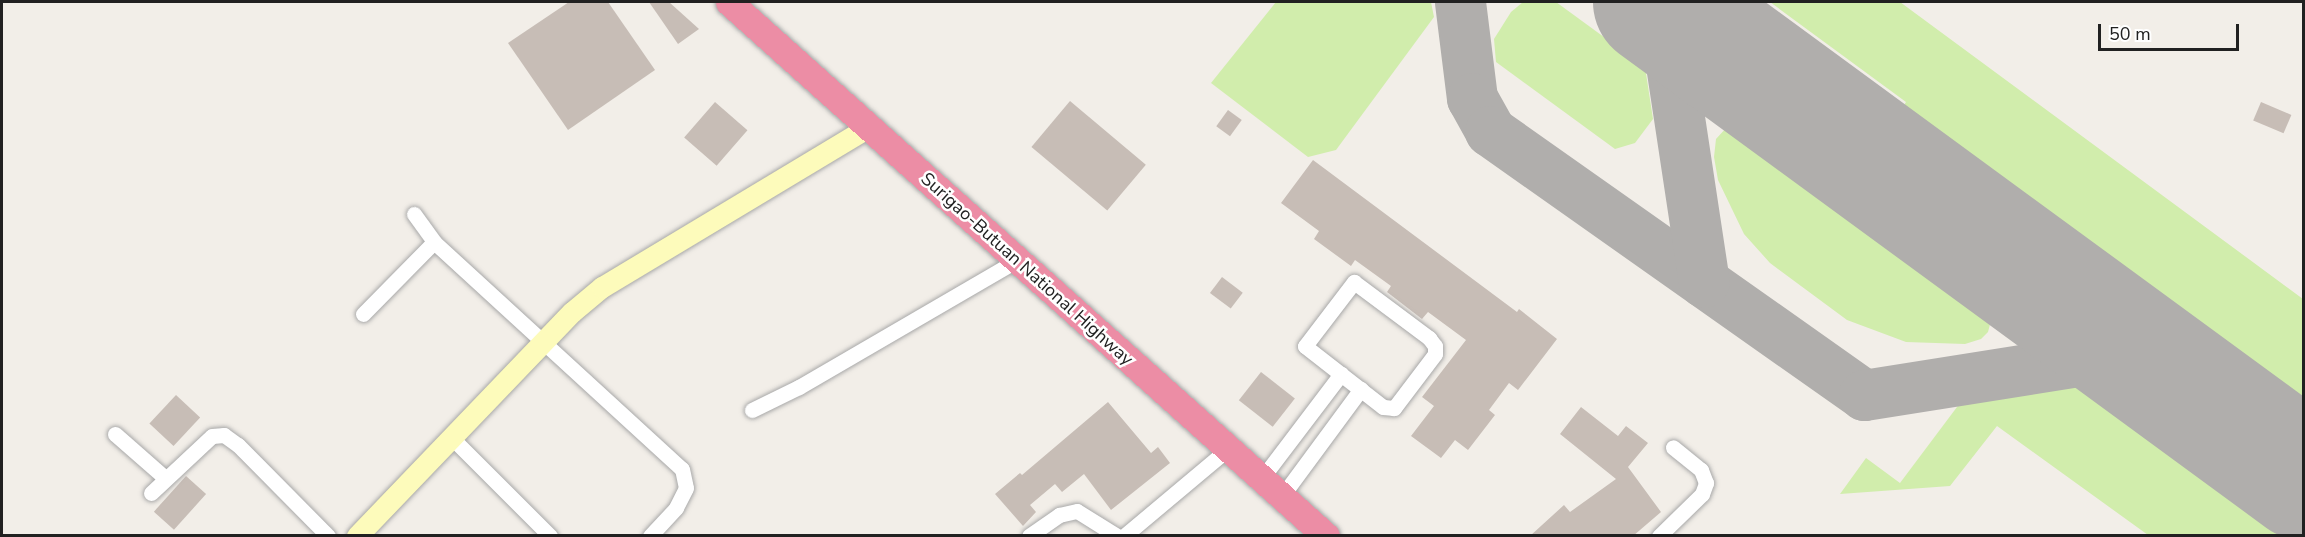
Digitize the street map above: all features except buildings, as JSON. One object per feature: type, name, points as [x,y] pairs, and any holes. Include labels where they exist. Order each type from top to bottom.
[{"type":"highway","name":"Surigao-Butuan National Highway","points":[[729,2],[867,128],[1326,536]]},
{"type":"street","points":[[357,536],[572,312],[602,288],[867,128]]},
{"type":"street","points":[[414,214],[434,242],[682,469],[686,488],[676,508],[650,536]]},
{"type":"street","points":[[363,314],[434,242]]},
{"type":"street","points":[[752,410],[799,387],[1017,260]]},
{"type":"street","points":[[1354,282],[1429,338],[1435,346],[1435,354],[1394,408],[1383,407],[1341,374],[1305,346],[1354,282]]},
{"type":"street","points":[[1262,478],[1341,374]]},
{"type":"street","points":[[1282,496],[1361,389]]},
{"type":"street","points":[[115,434],[165,478]]},
{"type":"street","points":[[151,493],[212,436],[224,435],[238,445],[328,536]]},
{"type":"street","points":[[452,438],[550,536]]},
{"type":"street","points":[[1659,536],[1702,494],[1707,483],[1701,470],[1673,447]]},
{"type":"street","points":[[1124,536],[1229,448]]},
{"type":"street","points":[[1029,536],[1059,514],[1077,511],[1117,536]]},
{"type":"green space","points":[[1276,2],[1431,2],[1434,17],[1336,150],[1308,157],[1211,83]]},
{"type":"green space","points":[[1523,2],[1556,2],[1645,67],[1653,119],[1635,143],[1615,149],[1496,62],[1494,39],[1511,12]]},
{"type":"green space","points":[[1770,2],[1900,2],[2303,299],[2303,410],[1899,113],[1906,102]]},
{"type":"green space","points":[[1727,127],[1830,203],[1838,193],[1987,302],[1993,313],[1988,332],[1981,339],[1965,344],[1906,342],[1847,320],[1770,263],[1744,234],[1718,180],[1714,157],[1716,139]]},
{"type":"green space","points":[[2098,381],[2303,535],[2148,535],[1997,426],[1950,486],[1840,494],[1866,458],[1900,483],[1960,403]]},
{"type":"taxiway","points":[[1460,2],[1472,98],[1490,131],[1864,395],[2135,352]]},
{"type":"taxiway","points":[[1662,5],[1704,282]]},
{"type":"runway","points":[[1657,2],[2304,476]]}]
